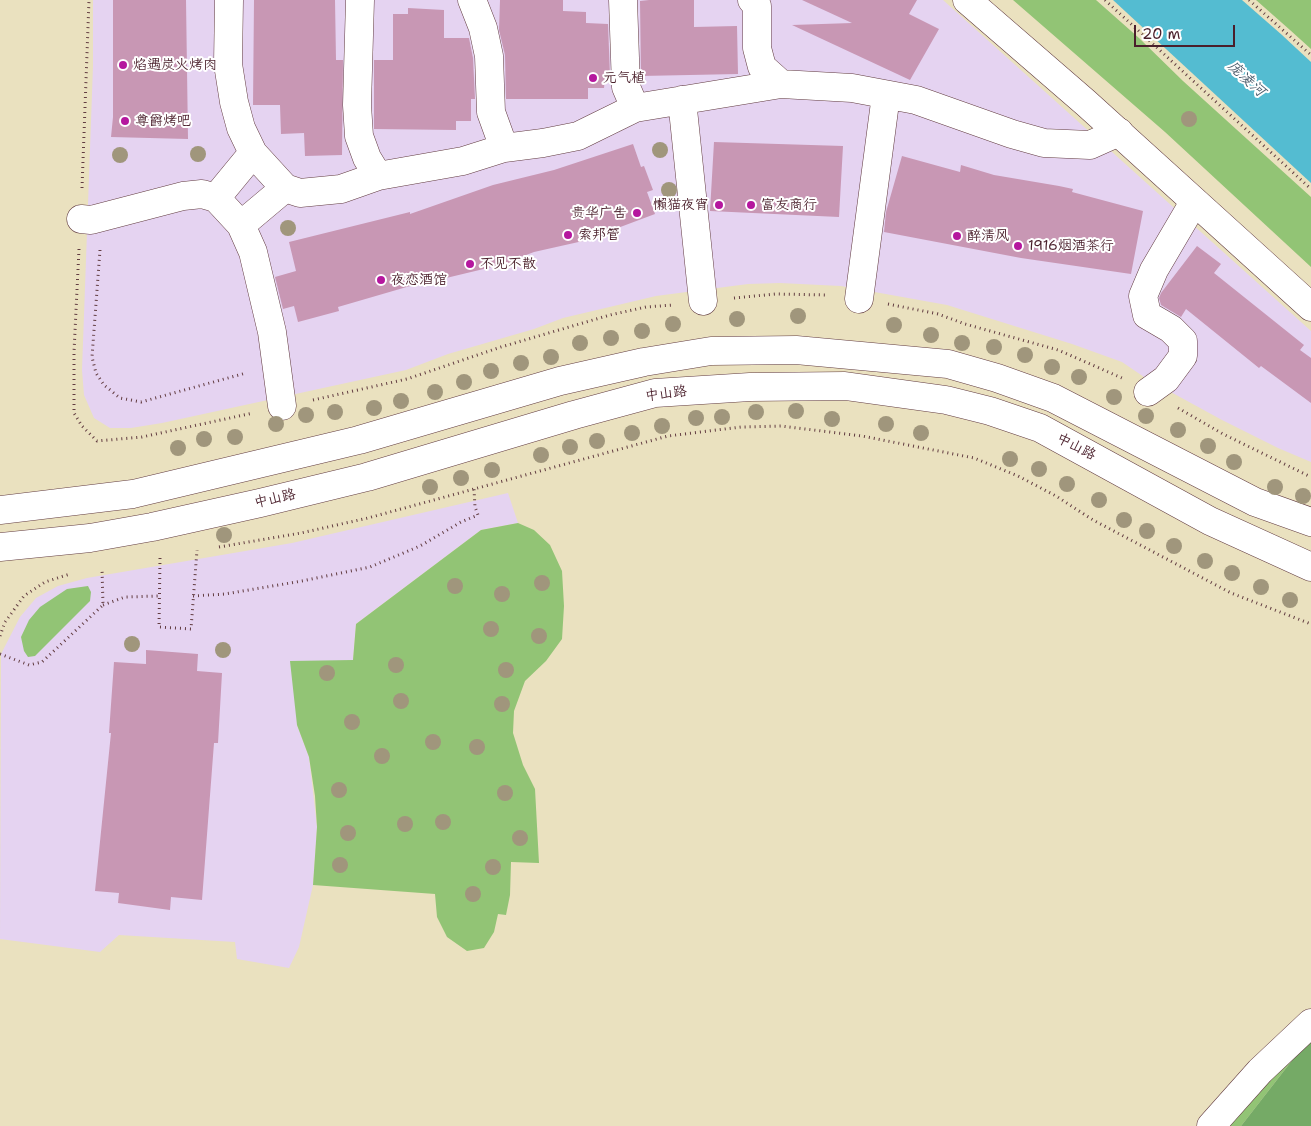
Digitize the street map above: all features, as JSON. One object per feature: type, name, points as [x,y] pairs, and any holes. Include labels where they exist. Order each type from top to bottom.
[{"type":"street","points":[[229,0],[228,64],[241,128],[253,153],[285,188],[300,194],[340,189],[378,176],[463,161],[504,148],[543,144],[578,136],[635,108],[781,84],[852,88],[916,100],[1012,134],[1044,143],[1090,145],[1118,132]]},
{"type":"street","points":[[360,0],[357,105],[359,136],[367,158],[378,176]]},
{"type":"street","points":[[472,0],[483,28],[489,56],[491,112],[504,148]]},
{"type":"street","points":[[623,0],[626,87],[635,108]]},
{"type":"street","points":[[752,0],[757,6],[757,48],[762,67],[781,84]]},
{"type":"street","points":[[967,0],[1118,132],[1311,307]]},
{"type":"street","points":[[859,299],[886,95]]},
{"type":"street","points":[[682,100],[703,301]]},
{"type":"street","points":[[216,198],[253,153]]},
{"type":"street","points":[[240,225],[285,188]]},
{"type":"street","points":[[91,218],[183,196],[202,194],[216,198],[240,225],[247,237],[258,270],[278,365],[282,406]]},
{"type":"street","points":[[1148,392],[1166,379],[1183,356],[1183,341],[1171,329],[1147,315],[1143,296],[1154,270],[1194,202]]},
{"type":"street","points":[[0,510],[133,494],[359,440],[560,381],[644,362],[711,351],[796,350],[948,364],[996,378],[1053,398],[1255,502],[1311,522]]},
{"type":"street","name":"中山路","points":[[0,547],[98,536],[367,477],[574,414],[655,393],[750,387],[845,386],[946,400],[990,411],[1040,428],[1210,521],[1311,567]]},
{"type":"street","points":[[1211,1126],[1260,1071],[1311,1023]]},
{"type":"path","points":[[89,0],[92,357],[96,373],[104,385],[120,398],[141,402],[278,365]]},
{"type":"path","points":[[1105,0],[1311,189]]},
{"type":"path","points":[[1249,0],[1311,55]]},
{"type":"path","points":[[91,218],[74,352],[74,413],[82,426],[96,440],[142,437],[407,379],[501,347],[610,315],[646,307],[784,294],[834,295],[938,314],[965,324],[1058,350],[1111,372],[1223,434],[1311,477]]},
{"type":"path","points":[[215,547],[301,533],[368,518],[668,436],[741,427],[781,426],[835,431],[974,458],[1018,476],[1056,496],[1101,524],[1231,593],[1311,624]]},
{"type":"path","points":[[193,596],[225,594],[370,568],[420,546],[461,522],[478,515],[475,507],[474,489]]},
{"type":"path","points":[[188,550],[206,548]]},
{"type":"path","points":[[150,557],[160,555],[159,627],[191,629],[197,549]]},
{"type":"path","points":[[93,569],[112,566]]},
{"type":"path","points":[[102,568],[103,605]]},
{"type":"path","points":[[0,636],[5,622],[24,596],[45,582],[76,572]]},
{"type":"path","points":[[0,654],[29,665],[42,662],[103,605],[125,597],[159,596]]},
{"type":"shaded area","points":[[93,0],[943,0],[1311,331],[1311,462],[1222,420],[1147,379],[1122,362],[1072,344],[947,305],[841,286],[780,283],[748,284],[656,296],[563,318],[534,329],[448,354],[406,370],[162,423],[131,428],[110,428],[94,418],[84,395],[82,370],[93,66]]},
{"type":"shaded area","points":[[508,493],[518,523],[481,530],[356,624],[353,660],[297,725],[309,757],[317,827],[313,885],[299,947],[289,968],[237,959],[235,942],[119,935],[100,952],[0,939],[1,654],[20,617],[36,598],[58,586],[87,578],[292,543]]},
{"type":"green space","points":[[1013,0],[1096,0],[1139,38],[1183,81],[1311,197],[1311,267],[1165,132]]},
{"type":"green space","points":[[1256,0],[1311,0],[1311,49],[1290,30]]},
{"type":"green space","points":[[518,523],[534,530],[550,545],[562,571],[564,606],[562,639],[546,661],[525,681],[514,711],[513,733],[523,765],[535,789],[539,863],[511,862],[510,895],[506,915],[498,914],[494,932],[484,948],[467,951],[447,937],[437,917],[435,894],[313,885],[317,827],[315,796],[309,757],[297,725],[290,661],[353,660],[356,624],[481,530]]},
{"type":"green space","points":[[88,586],[91,592],[90,601],[35,656],[28,657],[24,651],[21,637],[29,620],[40,607],[67,589]]},
{"type":"green space","points":[[1311,1040],[1311,1126],[1241,1126],[1304,1045]]},
{"type":"green space","points":[[1304,1045],[1241,1126],[1222,1126]]},
{"type":"water","name":"庞凌河","points":[[1113,0],[1242,0],[1282,35],[1311,62],[1311,183]]},
{"type":"building","points":[[113,0],[186,0],[188,139],[111,137],[113,117]]},
{"type":"building","points":[[254,0],[335,0],[336,60],[343,60],[342,155],[305,156],[304,133],[281,134],[280,105],[253,105]]},
{"type":"building","points":[[500,0],[563,0],[563,11],[586,12],[586,23],[608,24],[610,76],[605,77],[604,88],[588,88],[588,99],[506,99],[505,55],[499,30]]},
{"type":"building","points":[[694,0],[694,27],[737,26],[738,74],[641,76],[640,1]]},
{"type":"building","points":[[802,0],[917,0],[909,14],[939,29],[910,80],[792,25],[852,23]]},
{"type":"building","points":[[408,8],[444,10],[444,38],[469,38],[473,58],[475,99],[471,99],[471,121],[456,121],[456,130],[374,129],[374,60],[393,60],[393,14],[408,14]]},
{"type":"building","points":[[714,142],[843,146],[839,217],[710,211]]},
{"type":"building","points":[[633,144],[641,167],[644,166],[653,190],[647,192],[655,214],[583,241],[534,252],[521,257],[521,260],[442,279],[441,277],[338,307],[339,311],[298,322],[294,306],[283,309],[275,277],[296,271],[289,242],[410,212],[410,214],[493,185],[554,170]]},
{"type":"building","points":[[902,156],[960,172],[961,165],[994,175],[1073,189],[1072,192],[1143,211],[1131,274],[1021,258],[884,232],[886,212]]},
{"type":"building","points":[[1197,246],[1221,264],[1214,273],[1304,345],[1300,350],[1311,358],[1311,403],[1261,366],[1259,368],[1186,309],[1181,317],[1161,305],[1159,298],[1161,293]]},
{"type":"building","points":[[146,650],[198,654],[197,671],[222,673],[218,743],[214,743],[202,900],[171,897],[170,910],[118,903],[119,893],[95,891],[111,733],[109,733],[114,662],[146,664]]},
{"type":"place","name":"焰遇炭火烤肉","points":[[123,65]]},
{"type":"place","name":"元气植","points":[[593,78]]},
{"type":"place","name":"尊爵烤吧","points":[[125,121]]},
{"type":"place","name":"懒猫夜宵","points":[[719,205]]},
{"type":"place","name":"富友商行","points":[[751,205]]},
{"type":"place","name":"贵华广告","points":[[637,213]]},
{"type":"place","name":"索邦管","points":[[568,235]]},
{"type":"place","name":"醉清风","points":[[957,236]]},
{"type":"place","name":"1916烟酒茶行","points":[[1018,246]]},
{"type":"place","name":"不见不散","points":[[470,264]]},
{"type":"place","name":"夜恋酒馆","points":[[381,280]]}]
